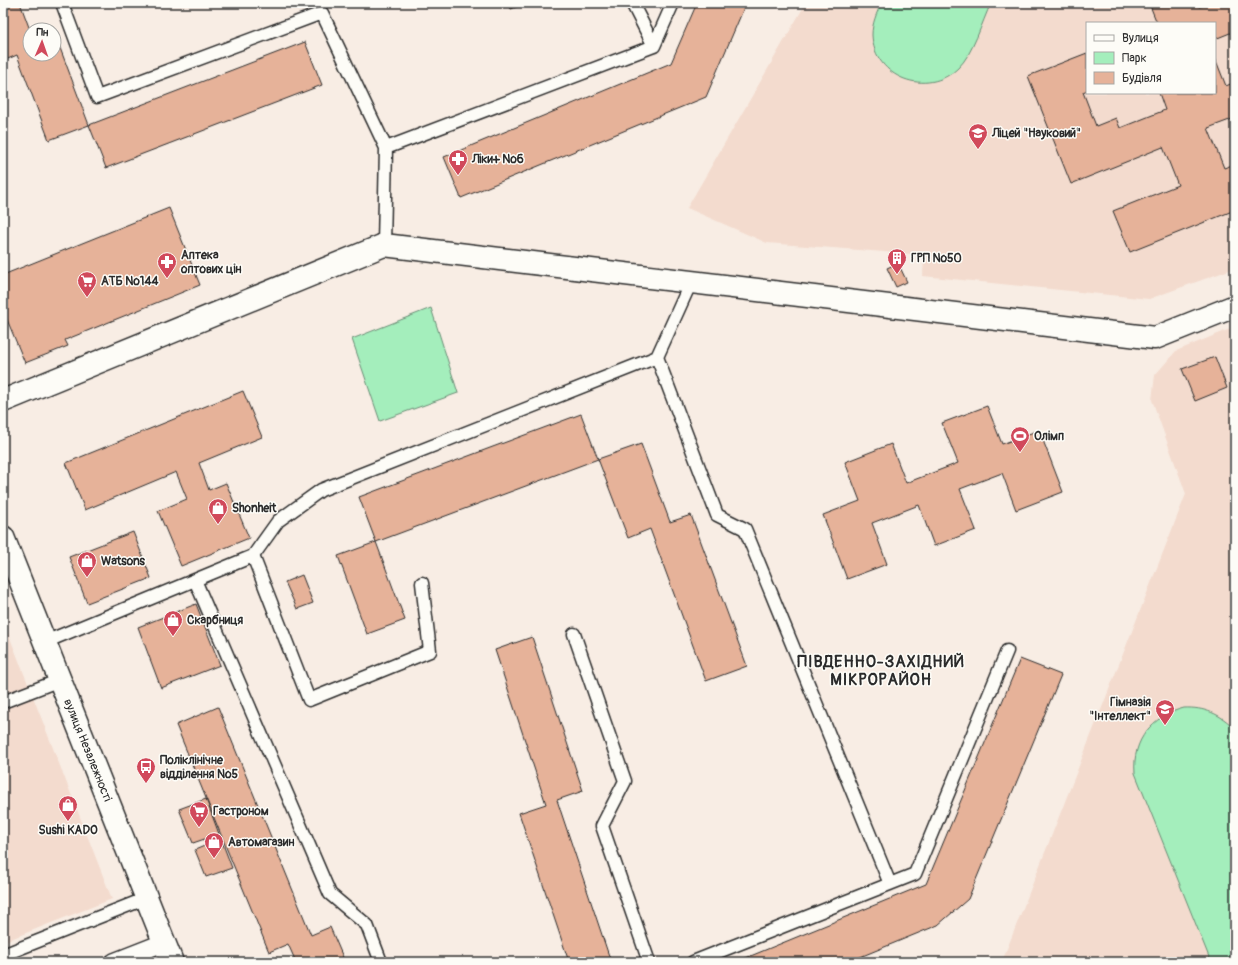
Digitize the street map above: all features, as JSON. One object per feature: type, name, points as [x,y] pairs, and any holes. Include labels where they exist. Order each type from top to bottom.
[{"type":"street","points":[[3,401],[384,245],[1155,338],[1235,306]]},
{"type":"street","name":"вулиця Незалежності","points":[[3,537],[168,952]]},
{"type":"street","points":[[114,962],[168,952]]},
{"type":"lane","points":[[62,3],[97,97],[322,8],[386,148],[384,245]]},
{"type":"lane","points":[[632,3],[654,46]]},
{"type":"lane","points":[[386,148],[654,46],[673,3]]},
{"type":"lane","points":[[45,642],[253,556],[278,521],[321,490],[657,357],[690,282]]},
{"type":"lane","points":[[657,357],[717,514],[745,529],[890,884]]},
{"type":"lane","points":[[253,556],[309,700],[430,651],[422,583]]},
{"type":"lane","points":[[195,580],[330,894],[367,925],[381,962]]},
{"type":"lane","points":[[574,634],[625,781],[602,826],[650,962]]},
{"type":"lane","points":[[693,962],[915,874],[1007,651]]},
{"type":"lane","points":[[3,702],[60,680]]},
{"type":"lane","points":[[3,955],[147,898]]},
{"type":"shaded area","name":"Ліцей \"Науковий\"","points":[[806,3],[1235,3],[1235,268],[1149,299],[923,276],[924,255],[767,243],[687,208]]},
{"type":"shaded area","name":"Гімназія \"Інтеллект\"","points":[[1235,327],[1235,962],[1004,962],[1003,959],[1186,494],[1152,400],[1155,375],[1176,351]]},
{"type":"shaded area","points":[[3,620],[112,899],[3,942]]},
{"type":"green space","points":[[881,3],[991,3],[973,46],[958,68],[945,77],[932,82],[918,82],[904,79],[892,72],[882,63],[875,50],[872,31]]},
{"type":"green space","points":[[431,308],[458,393],[380,421],[352,339]]},
{"type":"green space","points":[[1184,708],[1212,712],[1224,719],[1235,729],[1235,962],[1211,962],[1135,773],[1137,750],[1146,731],[1162,717]]},
{"type":"building","points":[[3,3],[20,3],[27,22],[22,22],[22,62],[62,62],[62,53],[89,125],[49,140],[17,55],[3,61]]},
{"type":"building","points":[[508,3],[527,3],[511,9]]},
{"type":"building","points":[[697,3],[746,3],[706,97],[461,198],[444,157],[671,63]]},
{"type":"building","points":[[1149,3],[1197,3],[1199,7],[1210,3],[1235,3],[1235,31],[1216,39],[1216,22],[1157,22]]},
{"type":"building","points":[[305,42],[322,85],[106,168],[89,125]]},
{"type":"building","points":[[1086,53],[1086,90],[1083,92],[1096,126],[1116,118],[1120,128],[1165,110],[1159,94],[1216,94],[1216,61],[1226,86],[1235,82],[1235,118],[1208,128],[1224,168],[1235,164],[1235,210],[1130,252],[1113,211],[1178,185],[1163,147],[1071,184],[1028,76]]},
{"type":"building","name":"АТБ №144","points":[[169,208],[200,285],[65,340],[68,346],[25,363],[3,310],[3,275]]},
{"type":"building","name":"ГРП №50","points":[[898,263],[907,282],[896,287],[887,268]]},
{"type":"building","points":[[1215,357],[1227,388],[1195,401],[1182,369]]},
{"type":"building","points":[[243,391],[262,437],[199,463],[209,490],[226,483],[249,538],[181,566],[158,511],[187,499],[176,472],[85,510],[66,463]]},
{"type":"building","points":[[987,406],[1002,444],[1039,430],[1063,492],[1016,510],[1002,473],[960,489],[976,530],[934,546],[919,505],[872,523],[887,564],[847,579],[823,515],[860,501],[845,462],[891,444],[906,483],[958,463],[942,423]]},
{"type":"building","points":[[581,414],[598,459],[376,542],[359,497]]},
{"type":"building","points":[[641,444],[670,522],[691,515],[747,666],[706,681],[650,529],[628,538],[598,459]]},
{"type":"building","points":[[133,532],[151,578],[87,603],[69,557]]},
{"type":"building","points":[[376,542],[405,620],[367,634],[338,556]]},
{"type":"building","points":[[302,575],[313,603],[297,609],[285,582]]},
{"type":"building","points":[[196,604],[220,665],[161,688],[138,627]]},
{"type":"building","points":[[532,637],[583,791],[557,800],[611,962],[569,962],[519,813],[546,804],[495,650]]},
{"type":"building","points":[[1020,659],[1061,675],[968,899],[938,925],[848,962],[736,962],[926,884]]},
{"type":"building","points":[[218,707],[311,935],[330,927],[345,962],[296,962],[288,944],[269,952],[176,725]]},
{"type":"building","points":[[206,799],[219,834],[193,843],[179,809]]},
{"type":"building","points":[[221,839],[232,868],[206,877],[195,850]]},
{"type":"place","name":"Ліцей \"Науковий\"","points":[[978,150]]},
{"type":"place","name":"Ліки+ №6","points":[[458,176]]},
{"type":"place","name":"ГРП №50","points":[[897,275]]},
{"type":"place","name":"Аптека оптових цін","points":[[167,279]]},
{"type":"place","name":"АТБ №144","points":[[87,298]]},
{"type":"place","name":"Олімп","points":[[1020,453]]},
{"type":"place","name":"Shonheit","points":[[218,525]]},
{"type":"place","name":"Watsons","points":[[87,578]]},
{"type":"place","name":"Скарбниця","points":[[173,637]]},
{"type":"place","name":"Гімназія \"Інтеллект\"","points":[[1165,726]]},
{"type":"place","name":"Поліклінічне відділення №5","points":[[146,784]]},
{"type":"place","name":"Sushi KADO","points":[[68,822]]},
{"type":"place","name":"Гастроном","points":[[199,828]]},
{"type":"place","name":"Автомагазин","points":[[214,859]]},
{"type":"district","name":"ПІВДЕННО-ЗАХІДНИЙ МІКРОРАЙОН","points":[[881,670]]}]
